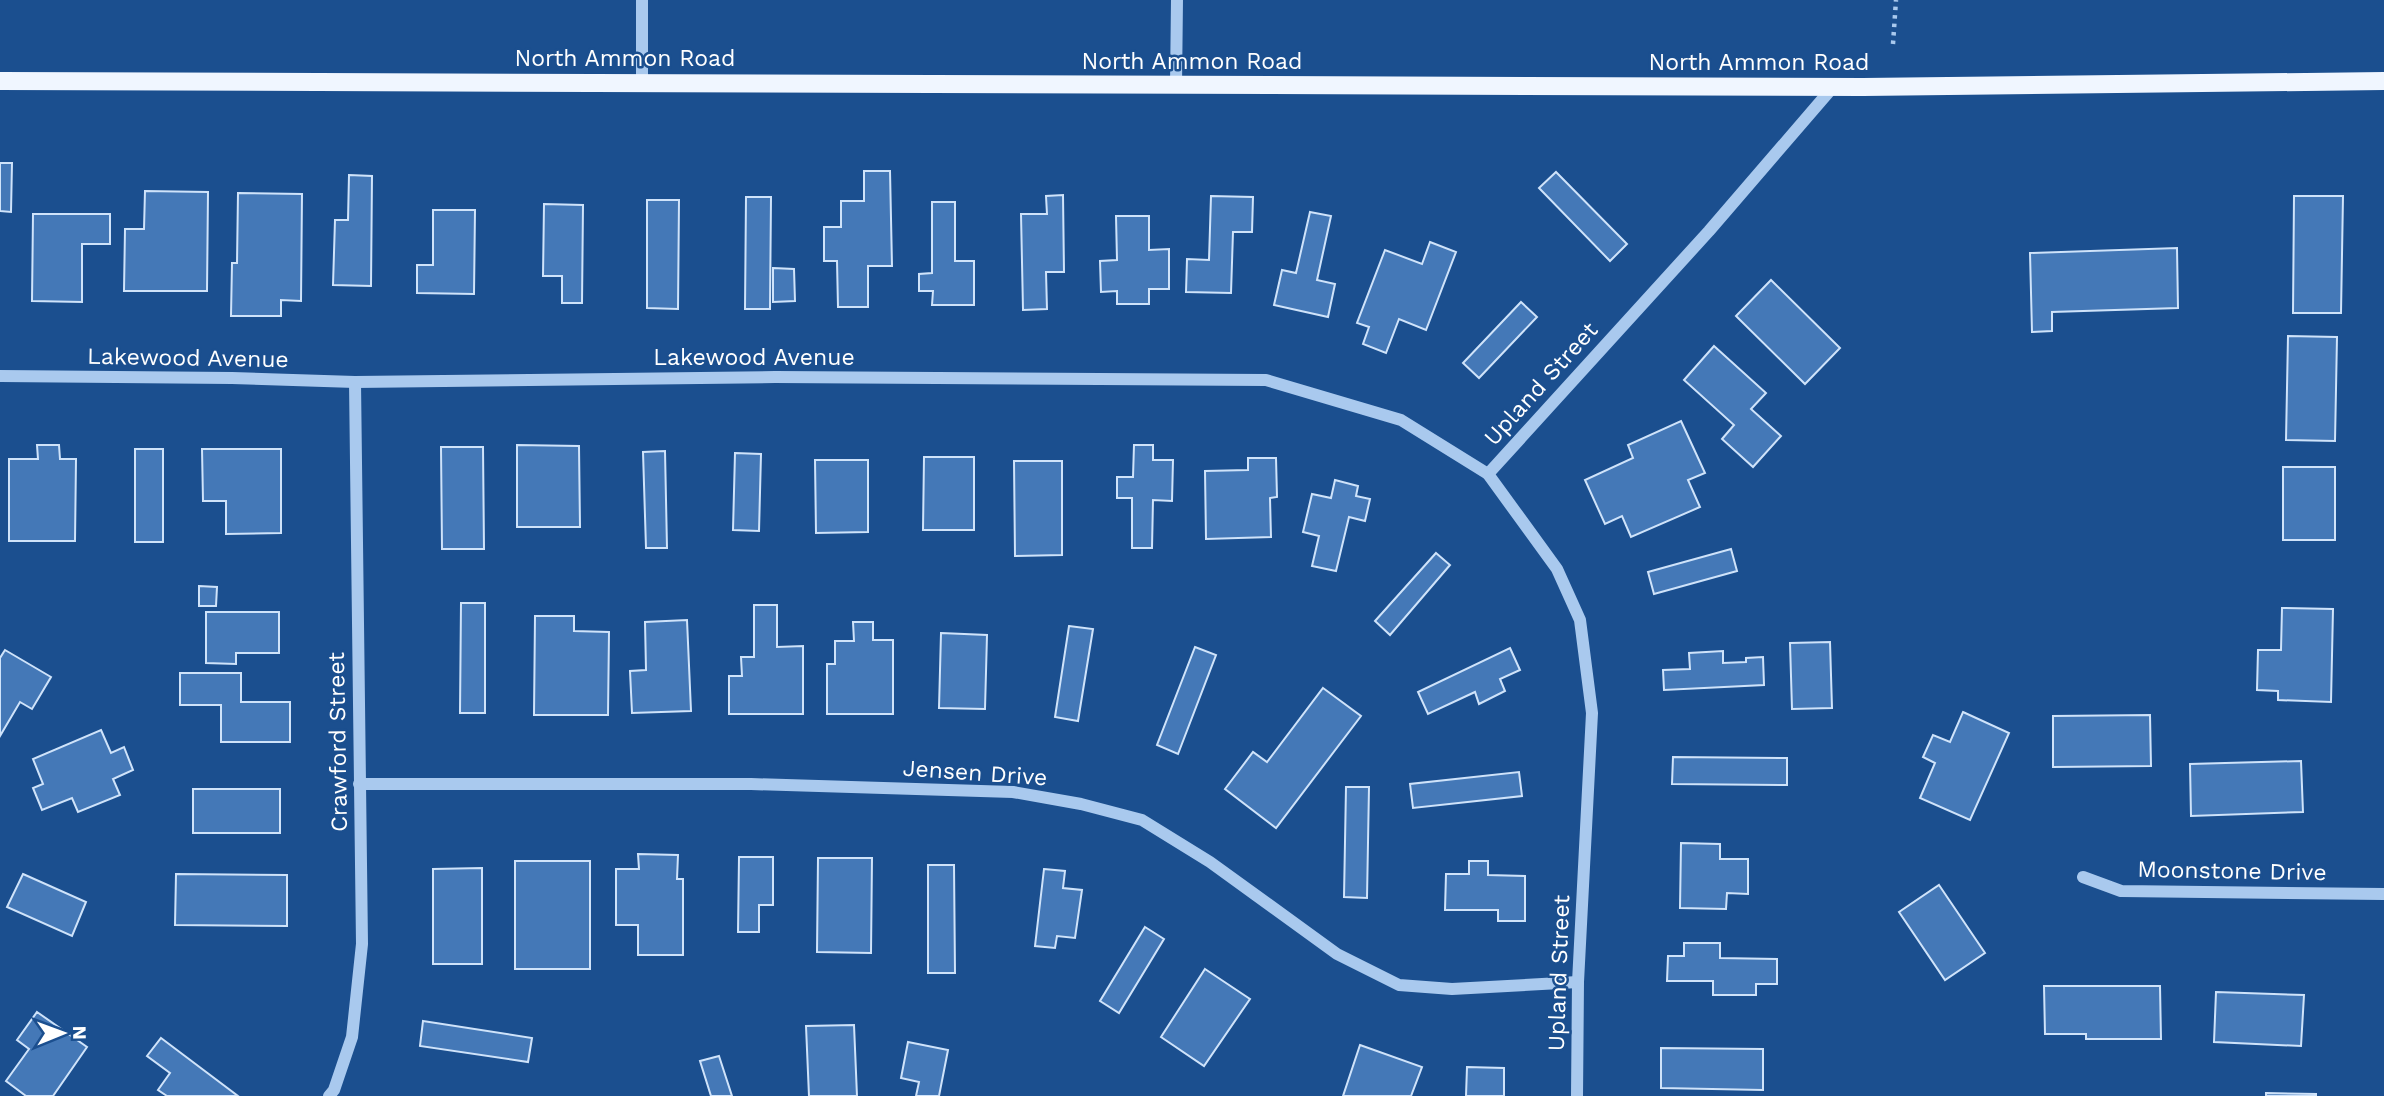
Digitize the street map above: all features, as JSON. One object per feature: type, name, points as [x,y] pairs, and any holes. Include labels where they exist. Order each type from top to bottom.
[{"type":"main road","name":"North Ammon Road","points":[[0,81],[1833,87],[2384,81]]},
{"type":"street","points":[[642,0],[642,82]]},
{"type":"street","points":[[1176,86],[1177,0]]},
{"type":"street","name":"Upland Street","points":[[1577,1096],[1578,982],[1591,713],[1580,620],[1558,569],[1488,474],[1709,231],[1833,87]]},
{"type":"street","name":"Lakewood Avenue","points":[[0,376],[355,382],[775,377],[1266,380],[1401,420],[1488,474]]},
{"type":"street","name":"Crawford Street","points":[[329,1096],[334,1090],[352,1037],[362,944],[355,382]]},
{"type":"street","name":"Jensen Drive","points":[[359,784],[751,784],[1013,792],[1081,804],[1142,820],[1210,862],[1337,954],[1399,985],[1452,989],[1578,982]]},
{"type":"street","name":"Moonstone Drive","points":[[2083,877],[2121,891],[2384,894]]},
{"type":"path","points":[[1893,44],[1896,0]]},
{"type":"building","points":[[0,163],[12,163],[11,212],[0,211]]},
{"type":"building","points":[[864,171],[890,171],[892,266],[868,266],[868,307],[838,307],[837,261],[824,261],[824,227],[841,227],[841,201],[864,201]]},
{"type":"building","points":[[1556,172],[1627,244],[1610,261],[1539,188]]},
{"type":"building","points":[[349,175],[372,176],[371,286],[333,285],[335,220],[348,220]]},
{"type":"building","points":[[145,191],[208,192],[207,291],[124,291],[125,229],[144,229]]},
{"type":"building","points":[[238,193],[302,194],[301,301],[281,300],[281,316],[231,316],[232,263],[237,263]]},
{"type":"building","points":[[1063,195],[1064,272],[1046,272],[1047,309],[1023,310],[1021,214],[1047,214],[1046,196]]},
{"type":"building","points":[[1211,196],[1253,197],[1252,232],[1233,232],[1231,293],[1186,292],[1187,259],[1209,260]]},
{"type":"building","points":[[2294,196],[2343,196],[2341,313],[2293,313]]},
{"type":"building","points":[[746,197],[771,197],[770,309],[745,309]]},
{"type":"building","points":[[647,200],[679,200],[678,309],[647,308]]},
{"type":"building","points":[[932,202],[955,202],[955,261],[974,261],[974,305],[932,305],[933,291],[919,291],[919,274],[932,273]]},
{"type":"building","points":[[544,204],[583,205],[582,303],[562,303],[562,276],[543,276]]},
{"type":"building","points":[[433,210],[475,210],[474,294],[417,293],[417,265],[433,265]]},
{"type":"building","points":[[1310,212],[1331,216],[1317,280],[1335,284],[1328,317],[1274,305],[1282,270],[1296,273]]},
{"type":"building","points":[[33,214],[110,214],[110,244],[82,244],[82,302],[32,301]]},
{"type":"building","points":[[1116,216],[1149,216],[1149,250],[1169,249],[1169,289],[1149,289],[1149,304],[1117,304],[1117,291],[1101,292],[1100,261],[1117,260]]},
{"type":"building","points":[[1430,242],[1456,252],[1426,330],[1399,319],[1386,353],[1363,344],[1369,327],[1357,323],[1385,250],[1422,264]]},
{"type":"building","points":[[2177,248],[2178,308],[2052,312],[2052,331],[2032,332],[2030,253]]},
{"type":"building","points":[[773,268],[794,269],[795,301],[773,302]]},
{"type":"building","points":[[1771,280],[1840,348],[1805,384],[1736,316]]},
{"type":"building","points":[[1521,302],[1537,317],[1479,378],[1463,363]]},
{"type":"building","points":[[2288,336],[2337,337],[2335,441],[2286,440]]},
{"type":"building","points":[[1714,346],[1766,393],[1751,409],[1781,436],[1753,467],[1722,439],[1734,425],[1684,380]]},
{"type":"building","points":[[1681,421],[1705,473],[1688,480],[1700,507],[1631,537],[1622,516],[1605,524],[1585,480],[1633,458],[1628,445]]},
{"type":"building","points":[[37,445],[59,445],[60,459],[76,459],[75,541],[9,541],[9,459],[38,459]]},
{"type":"building","points":[[517,445],[579,446],[580,527],[517,527]]},
{"type":"building","points":[[1134,445],[1153,445],[1153,460],[1173,460],[1172,501],[1153,500],[1152,548],[1132,548],[1132,498],[1117,498],[1117,477],[1133,477]]},
{"type":"building","points":[[441,447],[483,447],[484,549],[442,549]]},
{"type":"building","points":[[135,449],[163,449],[163,542],[135,542]]},
{"type":"building","points":[[202,449],[281,449],[281,533],[226,534],[226,501],[203,501]]},
{"type":"building","points":[[665,451],[667,548],[646,548],[643,452]]},
{"type":"building","points":[[735,453],[761,454],[759,531],[733,530]]},
{"type":"building","points":[[924,457],[974,457],[974,530],[923,530]]},
{"type":"building","points":[[1248,458],[1276,458],[1277,497],[1270,498],[1271,537],[1206,539],[1205,471],[1248,470]]},
{"type":"building","points":[[815,460],[868,460],[868,532],[816,533]]},
{"type":"building","points":[[1014,461],[1062,461],[1062,555],[1015,556]]},
{"type":"building","points":[[2283,467],[2335,467],[2335,540],[2283,540]]},
{"type":"building","points":[[1335,480],[1358,486],[1356,496],[1370,499],[1365,521],[1349,517],[1336,571],[1312,566],[1319,536],[1303,532],[1312,494],[1331,498]]},
{"type":"building","points":[[1731,549],[1737,571],[1654,594],[1648,572]]},
{"type":"building","points":[[1436,553],[1450,565],[1390,635],[1375,621]]},
{"type":"building","points":[[199,586],[217,587],[216,606],[199,606]]},
{"type":"building","points":[[461,603],[485,603],[485,713],[460,713]]},
{"type":"building","points":[[754,605],[777,605],[777,647],[803,646],[803,714],[729,714],[729,676],[742,676],[741,657],[754,657]]},
{"type":"building","points":[[2282,608],[2333,609],[2331,702],[2278,700],[2278,691],[2257,690],[2258,650],[2281,650]]},
{"type":"building","points":[[206,612],[279,612],[279,653],[236,653],[236,664],[206,663]]},
{"type":"building","points":[[535,616],[574,616],[574,631],[609,632],[608,715],[534,715]]},
{"type":"building","points":[[687,620],[691,711],[632,713],[630,671],[646,670],[645,622]]},
{"type":"building","points":[[853,622],[873,622],[873,640],[893,640],[893,714],[827,714],[827,664],[835,664],[835,641],[854,641]]},
{"type":"building","points":[[1069,626],[1093,629],[1078,721],[1055,717]]},
{"type":"building","points":[[941,633],[987,635],[985,709],[939,708]]},
{"type":"building","points":[[1830,642],[1832,708],[1792,709],[1790,643]]},
{"type":"building","points":[[1195,647],[1216,655],[1178,754],[1157,745]]},
{"type":"building","points":[[1510,648],[1520,670],[1500,679],[1505,691],[1479,704],[1475,692],[1428,714],[1418,692]]},
{"type":"building","points":[[5,650],[51,677],[32,709],[20,702],[0,736],[0,658]]},
{"type":"building","points":[[1723,651],[1723,663],[1746,662],[1746,658],[1763,657],[1764,685],[1664,690],[1663,670],[1690,669],[1689,653]]},
{"type":"building","points":[[180,673],[241,673],[241,702],[290,702],[290,742],[221,742],[221,705],[180,705]]},
{"type":"building","points":[[1323,688],[1361,716],[1276,828],[1225,789],[1253,752],[1267,762]]},
{"type":"building","points":[[1963,712],[2009,733],[1970,820],[1920,798],[1935,763],[1923,757],[1933,735],[1950,742]]},
{"type":"building","points":[[2150,715],[2151,766],[2053,767],[2053,716]]},
{"type":"building","points":[[101,730],[111,753],[124,747],[133,770],[113,779],[120,795],[78,812],[72,798],[42,810],[33,788],[43,784],[33,759]]},
{"type":"building","points":[[1673,757],[1787,758],[1787,785],[1672,784]]},
{"type":"building","points":[[2301,761],[2303,812],[2191,816],[2190,764]]},
{"type":"building","points":[[1519,772],[1522,796],[1413,808],[1410,784]]},
{"type":"building","points":[[1346,787],[1369,787],[1367,898],[1344,897]]},
{"type":"building","points":[[193,789],[280,789],[280,833],[193,833]]},
{"type":"building","points":[[1681,843],[1720,844],[1720,859],[1748,859],[1748,894],[1727,893],[1726,909],[1680,908]]},
{"type":"building","points":[[638,854],[678,855],[677,879],[683,879],[683,955],[638,955],[638,925],[616,925],[616,869],[639,869]]},
{"type":"building","points":[[739,857],[773,857],[773,905],[759,905],[759,932],[738,932]]},
{"type":"building","points":[[818,858],[872,858],[871,953],[817,952]]},
{"type":"building","points":[[515,861],[590,861],[590,969],[515,969]]},
{"type":"building","points":[[1469,861],[1488,861],[1488,875],[1525,876],[1525,921],[1498,921],[1498,910],[1445,910],[1446,874],[1469,874]]},
{"type":"building","points":[[928,865],[954,865],[955,973],[928,973]]},
{"type":"building","points":[[482,868],[482,964],[433,964],[433,869]]},
{"type":"building","points":[[1044,869],[1065,871],[1063,888],[1082,890],[1075,938],[1057,936],[1055,948],[1035,946]]},
{"type":"building","points":[[23,874],[86,902],[72,936],[7,907]]},
{"type":"building","points":[[176,874],[287,875],[287,926],[175,925]]},
{"type":"building","points":[[1939,885],[1985,953],[1945,980],[1899,912]]},
{"type":"building","points":[[1145,927],[1164,939],[1119,1013],[1100,1001]]},
{"type":"building","points":[[1684,943],[1720,943],[1720,958],[1777,959],[1777,984],[1756,984],[1756,995],[1713,995],[1713,981],[1667,981],[1668,956],[1684,956]]},
{"type":"building","points":[[1205,969],[1250,999],[1204,1066],[1161,1037]]},
{"type":"building","points":[[2044,986],[2160,986],[2161,1039],[2086,1039],[2086,1034],[2045,1034]]},
{"type":"building","points":[[2216,992],[2304,995],[2301,1046],[2214,1042]]},
{"type":"building","points":[[37,1012],[87,1047],[53,1096],[26,1096],[6,1081],[29,1049],[17,1040]]},
{"type":"building","points":[[423,1021],[532,1038],[528,1062],[420,1046]]},
{"type":"building","points":[[854,1025],[857,1096],[809,1096],[806,1026]]},
{"type":"building","points":[[161,1038],[238,1096],[167,1096],[158,1090],[170,1073],[147,1056]]},
{"type":"building","points":[[908,1042],[948,1050],[939,1096],[916,1096],[919,1082],[901,1078]]},
{"type":"building","points":[[1360,1045],[1422,1067],[1411,1096],[1343,1096]]},
{"type":"building","points":[[1661,1048],[1763,1049],[1763,1090],[1661,1088]]},
{"type":"building","points":[[719,1056],[732,1096],[711,1096],[700,1061]]},
{"type":"building","points":[[1467,1067],[1504,1068],[1504,1096],[1466,1096]]},
{"type":"building","points":[[2266,1093],[2316,1094],[2316,1096],[2266,1096]]}]
